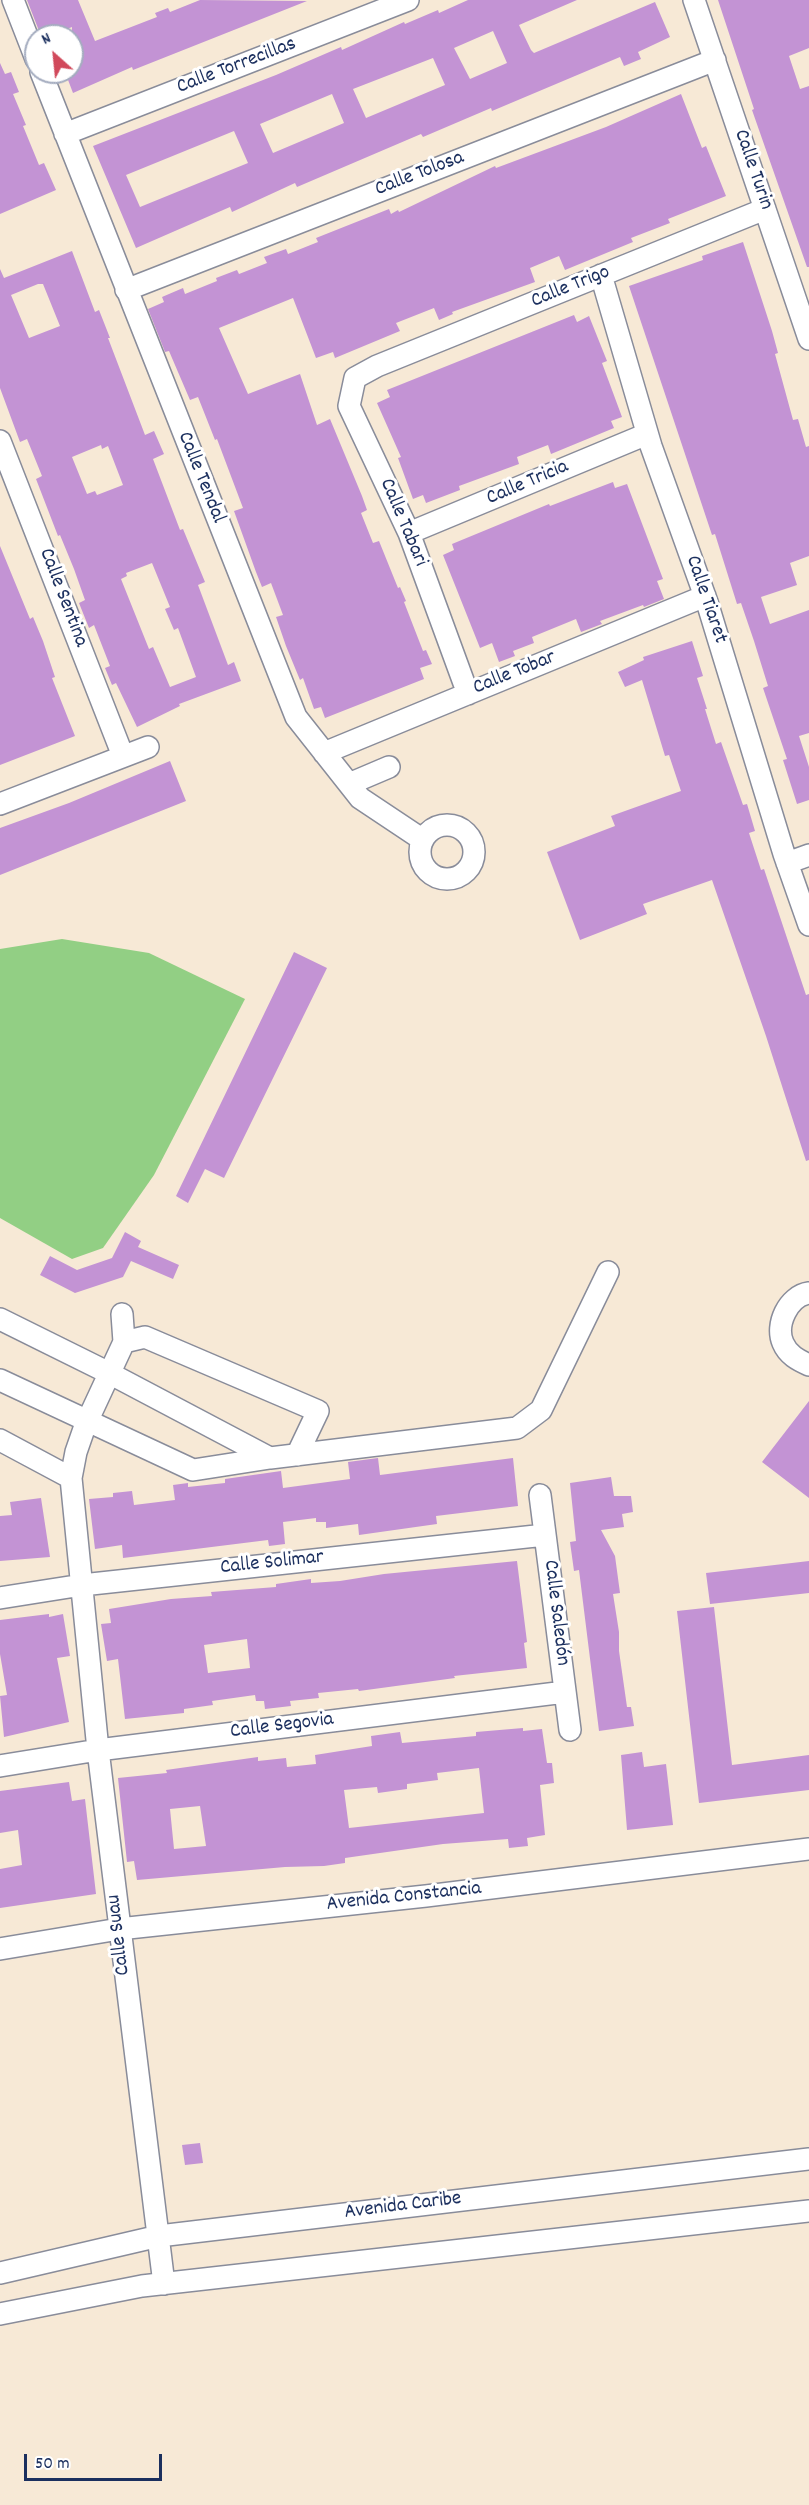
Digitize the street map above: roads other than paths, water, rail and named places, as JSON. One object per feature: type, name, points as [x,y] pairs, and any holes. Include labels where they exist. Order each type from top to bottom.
[{"type":"street","points":[[13,0],[24,28]]},
{"type":"street","name":"Calle Torrecillas","points":[[65,134],[408,0]]},
{"type":"street","name":"Calle Turin","points":[[694,0],[809,339]]},
{"type":"street","name":"Calle Tolosa","points":[[126,290],[715,60]]},
{"type":"street","name":"Calle Tendal","points":[[46,84],[296,717],[360,798],[423,840]]},
{"type":"street","name":"Calle Trigo","points":[[377,366],[765,209]]},
{"type":"street","name":"Calle Tiaret","points":[[601,275],[647,434],[705,596],[787,862],[809,925]]},
{"type":"street","name":"Calle Tabari","points":[[377,366],[354,378],[349,406],[409,533],[468,694]]},
{"type":"street","name":"Calle Tricia","points":[[409,533],[647,434]]},
{"type":"street","name":"Calle Sentina","points":[[0,441],[123,756]]},
{"type":"street","name":"Calle Tobar","points":[[324,753],[705,596]]},
{"type":"street","points":[[0,804],[148,747]]},
{"type":"street","points":[[349,784],[389,767]]},
{"type":"street","points":[[787,862],[809,855]]},
{"type":"street","points":[[0,1380],[193,1470],[270,1458],[517,1428],[541,1410],[608,1272]]},
{"type":"street","points":[[809,1293],[788,1306],[780,1324],[783,1343],[795,1359],[809,1365]]},
{"type":"street","points":[[122,1314],[124,1342],[145,1337],[318,1411],[297,1455]]},
{"type":"street","points":[[0,1319],[109,1373],[270,1458]]},
{"type":"street","name":"Calle Suau","points":[[124,1342],[87,1421],[76,1452],[71,1478],[98,1750],[165,2284]]},
{"type":"street","points":[[0,1440],[71,1478]]},
{"type":"street","name":"Calle Saledón","points":[[540,1495],[570,1730]]},
{"type":"street","name":"Calle Solimar","points":[[0,1598],[82,1585],[545,1535]]},
{"type":"street","name":"Calle Segovia","points":[[0,1766],[98,1750],[565,1692]]},
{"type":"street","name":"Avenida Constancia","points":[[0,1949],[119,1929],[426,1896],[809,1849]]},
{"type":"street","name":"Avenida Caribe","points":[[0,2273],[159,2236],[809,2159]]},
{"type":"street","points":[[0,2314],[142,2286],[809,2211]]}]
